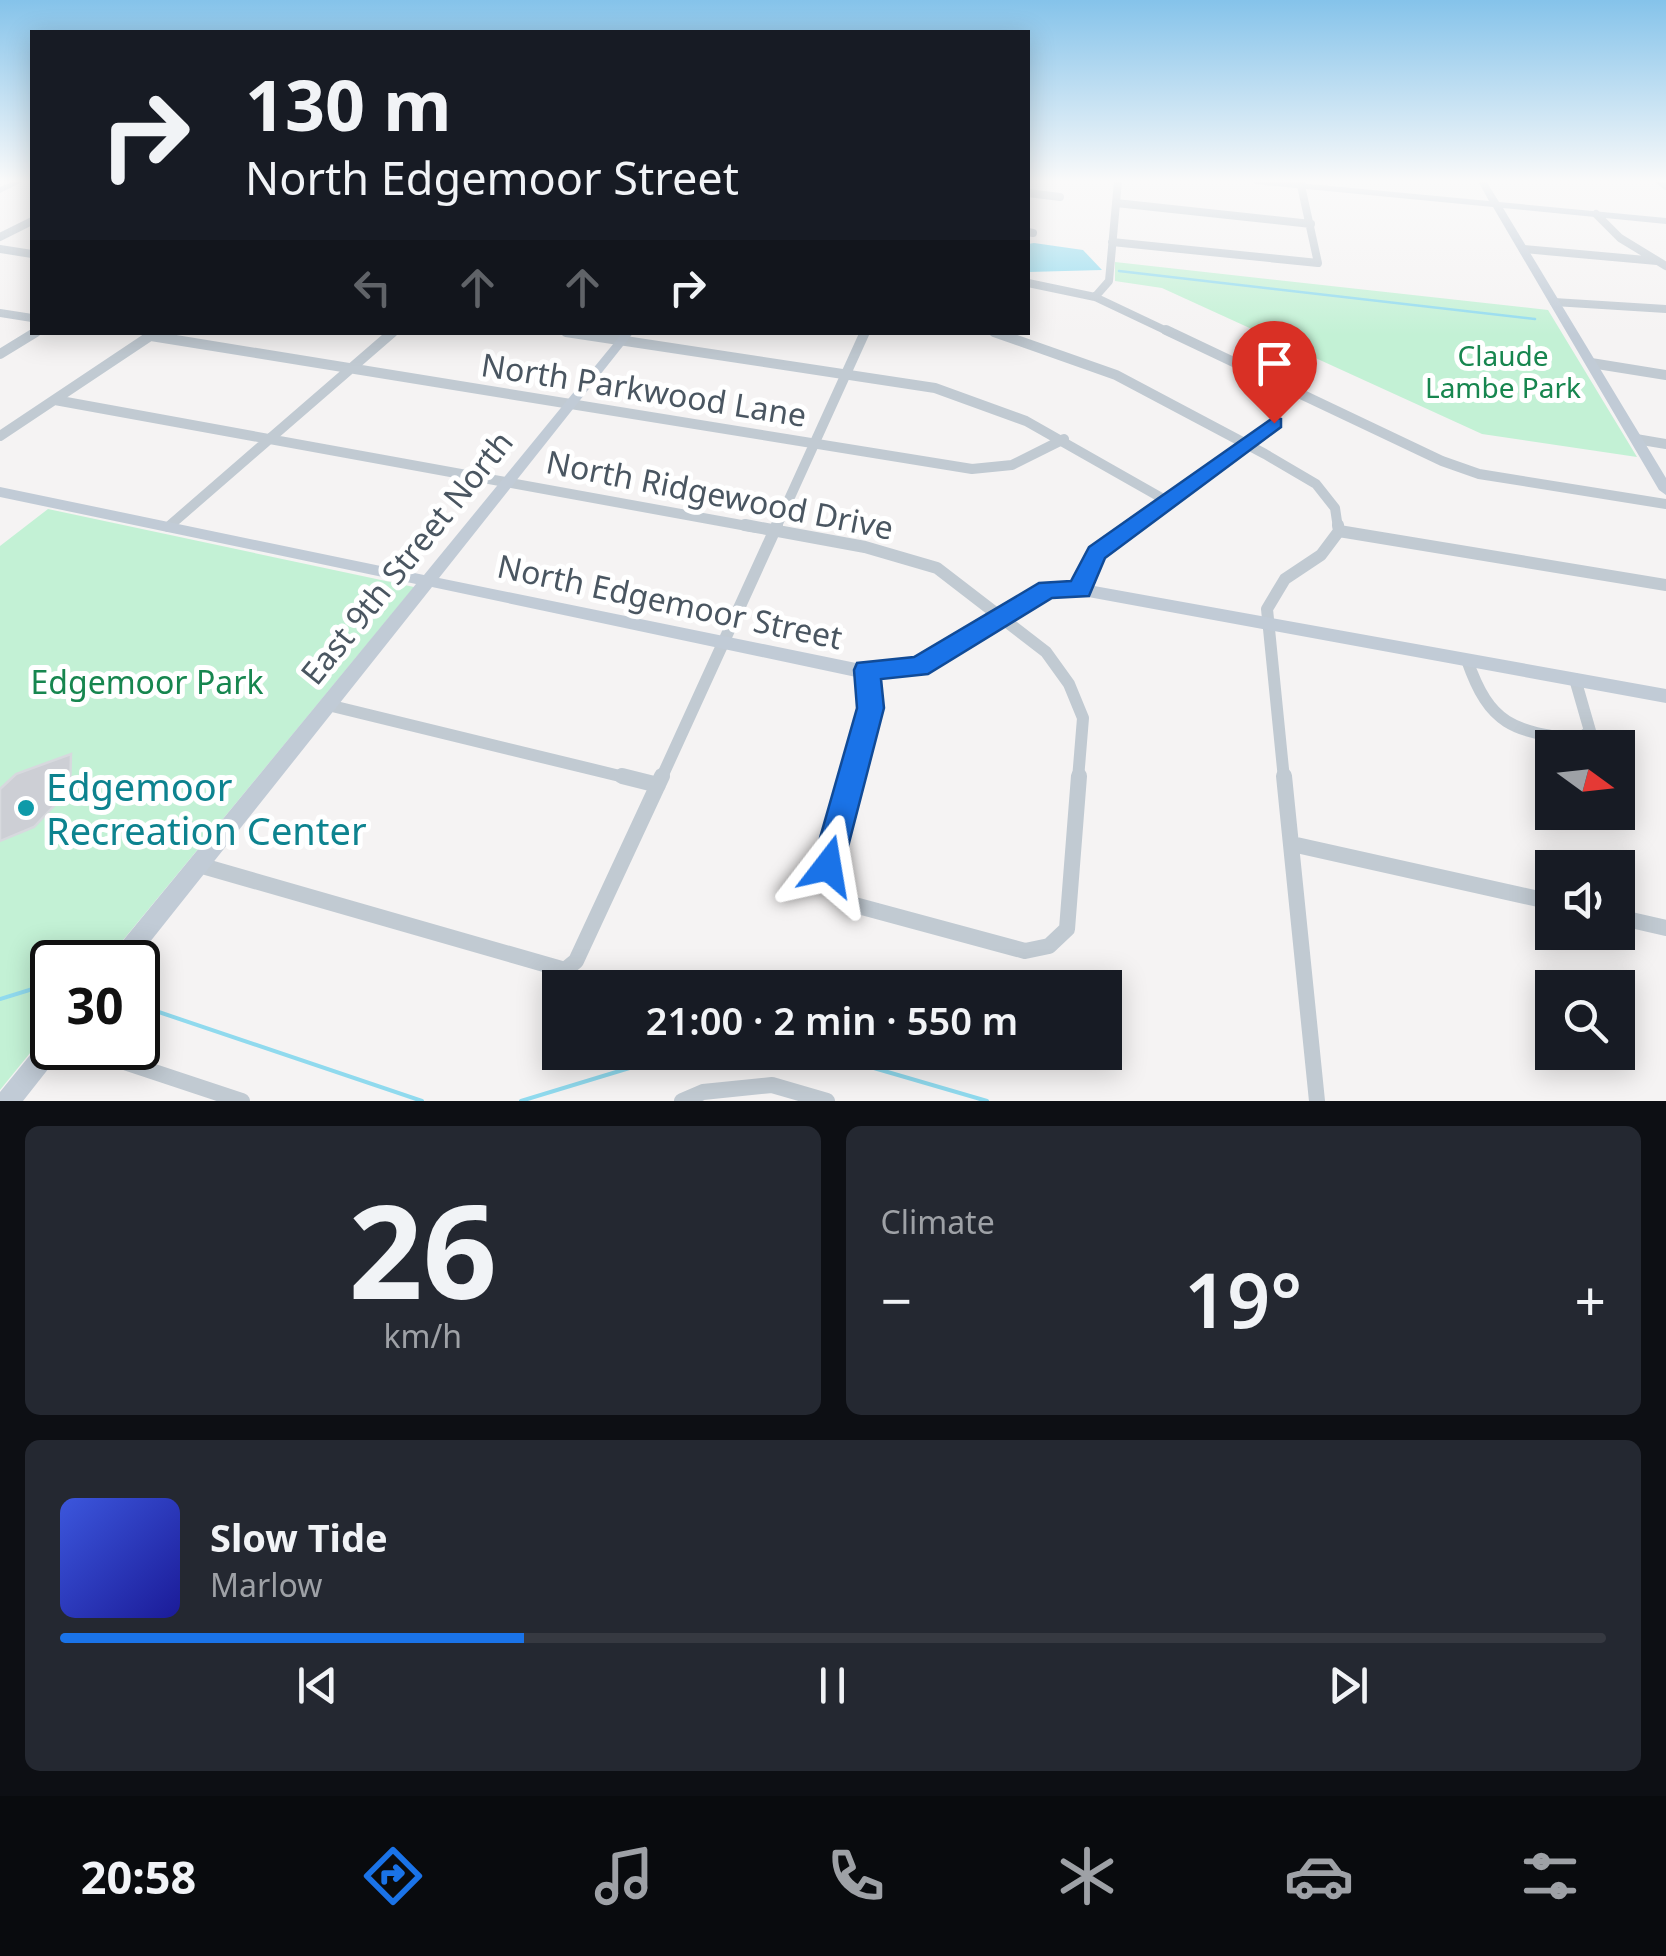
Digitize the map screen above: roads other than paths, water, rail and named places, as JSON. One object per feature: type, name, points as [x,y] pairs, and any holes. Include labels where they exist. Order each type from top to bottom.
[{"type":"street","points":[[1095,296],[1108,286],[1113,232]]},
{"type":"street","points":[[1112,242],[1318,263],[1313,232]]},
{"type":"street","points":[[1513,232],[1666,490]]},
{"type":"street","points":[[1614,232],[1666,266]]},
{"type":"street","points":[[1523,248],[1657,261]]},
{"type":"street","points":[[0,249],[30,254]]},
{"type":"street","points":[[1030,283],[1095,296],[1442,461],[1478,474],[1666,504]]},
{"type":"street","points":[[1554,302],[1666,309]]},
{"type":"street","points":[[0,313],[30,318]]},
{"type":"street","points":[[0,354],[31,335]]},
{"type":"street","points":[[0,436],[152,335]]},
{"type":"street","name":"North Parkwood Lane","points":[[160,335],[972,469],[1012,465],[1064,439]]},
{"type":"street","points":[[168,527],[390,335]]},
{"type":"street","points":[[199,865],[565,970],[576,961],[864,335]]},
{"type":"street","points":[[1003,335],[1116,375],[1316,484],[1335,508],[1338,532],[1321,555],[1285,579],[1267,609],[1318,1101]]},
{"type":"street","points":[[625,337],[979,398],[1064,439],[1167,500]]},
{"type":"street","name":"East 9th Street North","points":[[138,940],[625,337]]},
{"type":"street","points":[[1591,364],[1666,375]]},
{"type":"street","name":"North Ridgewood Drive","points":[[55,400],[775,531],[917,560],[937,568],[1046,652],[1069,684],[1083,718],[1067,929],[1056,942],[1035,951],[952,932],[851,904],[832,889],[828,878],[831,849],[870,708],[866,670]]},
{"type":"street","points":[[1080,590],[1086,569],[1097,552],[1274,423]]},
{"type":"street","points":[[1636,439],[1666,444]]},
{"type":"street","name":"North Edgemoor Street","points":[[0,492],[866,670],[918,667],[1048,589],[1080,590],[1666,696]]},
{"type":"street","points":[[1338,532],[1666,585]]},
{"type":"street","points":[[1468,660],[1478,696],[1492,716],[1530,733],[1578,740],[1590,730],[1575,679]]},
{"type":"street","points":[[328,706],[658,786]]},
{"type":"street","points":[[1292,844],[1535,898]]},
{"type":"street","points":[[1635,921],[1666,928]]},
{"type":"street","points":[[8,1101],[33,1070]]},
{"type":"street","points":[[148,1070],[242,1101]]},
{"type":"street","points":[[682,1101],[703,1092],[772,1085],[820,1100]]},
{"type":"water","points":[[1030,244],[1083,250],[1102,270],[1030,272]]},
{"type":"waterway","points":[[1119,271],[1535,319]]},
{"type":"waterway","points":[[0,999],[30,990]]},
{"type":"waterway","points":[[160,1012],[422,1101]]},
{"type":"waterway","points":[[521,1101],[623,1070]]},
{"type":"waterway","points":[[881,1070],[987,1101]]},
{"type":"place","name":"Edgemoor Recreation Center","points":[[26,808]]},
{"type":"park label","name":"Claude Lambe Park","points":[[1503,371]]},
{"type":"park label","name":"Edgemoor Park","points":[[147,681]]}]
